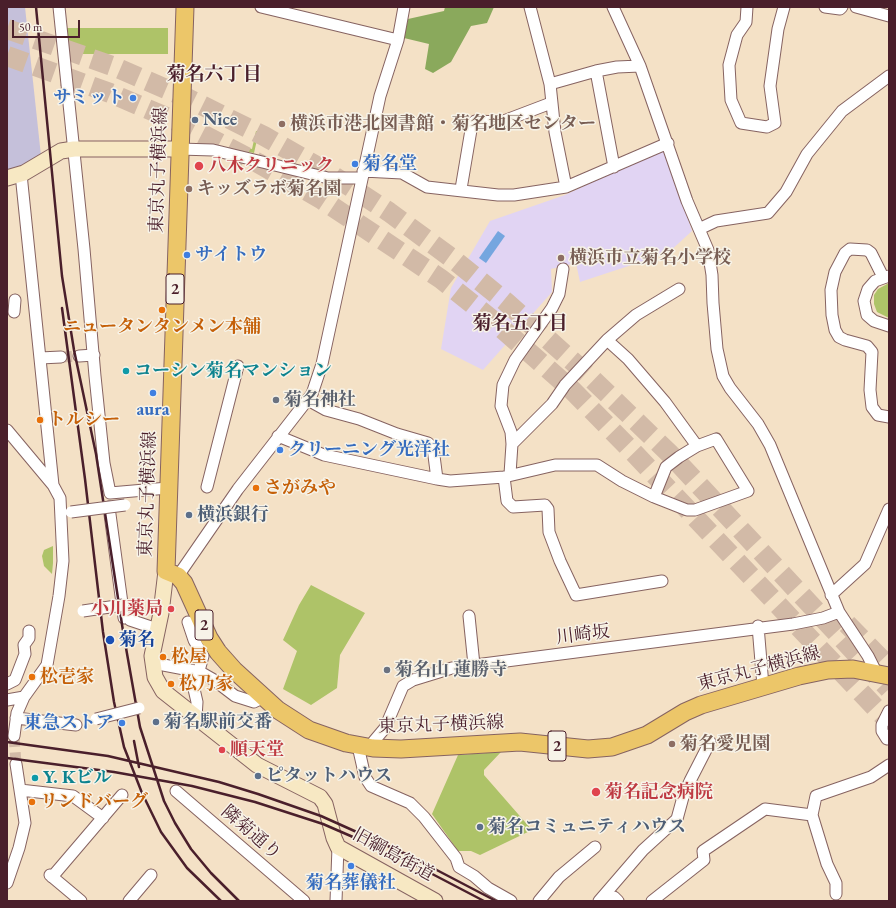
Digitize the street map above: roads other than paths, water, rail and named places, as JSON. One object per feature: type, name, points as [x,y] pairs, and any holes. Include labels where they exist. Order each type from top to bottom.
[{"type":"main road","name":"東京丸子横浜線","points":[[185,7],[168,488],[172,574],[188,590],[218,652],[234,670],[281,713],[301,726],[334,740],[365,747],[401,749],[520,742],[588,749],[612,747],[647,736],[685,712],[701,705],[799,676],[828,670],[853,669],[882,674]]},
{"type":"street","points":[[58,7],[74,149],[104,463],[110,493],[168,488]]},
{"type":"street","points":[[262,7],[398,40]]},
{"type":"street","points":[[172,574],[278,436],[308,400],[322,364],[380,96],[398,40],[404,7]]},
{"type":"street","points":[[530,7],[550,84],[551,103],[566,187]]},
{"type":"street","points":[[613,7],[623,33],[640,66],[687,201],[708,250],[712,275],[717,349],[723,376],[730,388],[758,424],[770,445],[831,596],[839,612],[868,656],[882,674]]},
{"type":"street","points":[[747,7],[746,22],[737,35],[729,65],[731,100],[741,123],[767,127],[775,122],[770,86],[779,24],[784,7]]},
{"type":"street","points":[[826,7],[840,9],[842,7]]},
{"type":"street","points":[[856,7],[889,16]]},
{"type":"street","points":[[550,84],[596,71],[617,67],[640,66]]},
{"type":"street","points":[[596,71],[614,167]]},
{"type":"street","points":[[699,229],[716,221],[768,213],[786,192],[807,154],[842,111],[889,76]]},
{"type":"street","points":[[461,189],[472,124],[475,120],[501,122],[551,103]]},
{"type":"street","points":[[53,485],[40,358],[14,176],[61,152],[74,149],[213,150],[328,178],[402,173],[427,187],[461,189],[498,195],[514,195],[566,187],[668,143]]},
{"type":"street","points":[[889,326],[874,321],[867,315],[864,307],[868,289],[875,281],[886,277],[872,253],[866,250],[850,249],[845,253],[835,272],[831,290],[832,315],[835,330],[839,337],[867,346],[872,352],[870,390],[872,407],[878,415],[889,417]]},
{"type":"street","points":[[563,269],[558,294],[552,308],[515,360],[503,385],[501,406],[511,432],[512,444],[507,476],[507,501],[513,507],[545,504],[548,509],[550,532],[560,561],[576,595],[662,581]]},
{"type":"street","points":[[512,444],[552,404],[565,385],[607,340],[636,315],[679,289]]},
{"type":"street","points":[[14,312],[15,300]]},
{"type":"street","points":[[607,340],[628,359],[665,402],[697,446]]},
{"type":"street","points":[[79,356],[94,355]]},
{"type":"street","points":[[40,358],[61,357]]},
{"type":"street","points":[[207,487],[238,366]]},
{"type":"street","points":[[308,400],[326,410],[358,419],[398,434],[428,443],[433,448],[436,479]]},
{"type":"street","points":[[7,430],[53,485],[60,498],[63,561],[59,596],[47,665],[23,697],[16,718],[14,736]]},
{"type":"street","points":[[278,436],[324,455],[436,479],[450,480],[507,476],[555,465],[597,465],[622,481],[654,497],[688,510],[695,510],[748,491],[716,439],[697,446],[678,457],[666,467],[654,497]]},
{"type":"street","points":[[71,512],[125,505]]},
{"type":"street","points":[[109,507],[123,605],[127,619],[157,629]]},
{"type":"street","points":[[831,596],[865,564],[889,509]]},
{"type":"street","name":"旧綱島街道","points":[[172,574],[157,629],[153,663],[158,686],[165,699],[196,718],[258,765],[320,797],[325,804],[338,847],[435,901]]},
{"type":"street","points":[[83,611],[123,605]]},
{"type":"street","name":"川崎坂","points":[[365,747],[374,741],[385,728],[403,686],[413,680],[452,668],[637,645],[824,618],[839,612]]},
{"type":"street","points":[[469,616],[474,665]]},
{"type":"street","points":[[188,622],[194,640],[203,656],[200,672],[194,689],[197,702],[196,718]]},
{"type":"street","points":[[758,627],[764,686]]},
{"type":"street","points":[[23,697],[18,682],[11,682],[25,654],[24,645],[29,638],[29,631]]},
{"type":"street","points":[[153,663],[200,672],[235,696],[254,702],[264,697]]},
{"type":"street","points":[[7,700],[23,697]]},
{"type":"street","points":[[96,719],[139,708]]},
{"type":"street","points":[[887,739],[882,731],[882,725],[889,711]]},
{"type":"street","points":[[16,718],[76,725]]},
{"type":"street","points":[[599,901],[643,850],[677,820],[683,797],[710,742]]},
{"type":"street","points":[[365,747],[365,777],[371,786],[410,803],[424,817],[456,858],[459,867],[474,876],[488,888],[511,901]]},
{"type":"street","points":[[7,883],[21,849],[25,823],[16,764]]},
{"type":"street","points":[[836,894],[836,883],[827,864],[812,815],[816,796],[871,778],[889,765]]},
{"type":"street","points":[[20,790],[73,796],[103,818]]},
{"type":"street","name":"隣菊通り","points":[[176,791],[304,901]]},
{"type":"street","points":[[81,901],[51,876],[122,795]]},
{"type":"street","points":[[652,901],[704,860],[703,851],[765,809],[812,815]]},
{"type":"street","points":[[336,901],[338,847]]},
{"type":"street","points":[[538,901],[559,877],[595,847]]},
{"type":"street","points":[[129,901],[151,875]]},
{"type":"street","points":[[610,901],[614,897],[618,901]]},
{"type":"water","points":[[498,231],[505,236],[486,263],[479,258]]},
{"type":"tunnel","points":[[7,29],[115,67],[187,98],[264,136],[329,173],[389,212],[453,259],[506,302],[588,375],[670,454],[889,689]]},
{"type":"tunnel","points":[[7,56],[110,93],[185,125],[258,163],[321,199],[441,279],[490,318],[572,390],[635,454],[889,722]]},
{"type":"tunnel","points":[[61,357],[79,356]]},
{"type":"tunnel","points":[[847,624],[889,667]]},
{"type":"tunnel","points":[[14,736],[16,764]]},
{"type":"railway","points":[[36,7],[62,276],[74,350],[96,454],[123,631],[140,727],[164,801],[175,823],[191,849],[211,873],[239,901]]},
{"type":"railway","points":[[62,308],[85,479],[103,632],[114,702],[124,747],[142,793],[161,832],[187,868],[221,901]]},
{"type":"railway","points":[[134,741],[139,767]]},
{"type":"railway","points":[[7,742],[108,756],[219,782],[258,794],[321,816],[408,855],[496,901]]},
{"type":"railway","points":[[7,758],[114,772],[192,786],[255,802],[323,824],[353,837]]},
{"type":"railway","points":[[415,865],[484,901]]},
{"type":"place","name":"サミット","points":[[133,98]]},
{"type":"place","name":"Nice","points":[[195,120]]},
{"type":"place","name":"横浜市港北図書館・菊名地区センター","points":[[282,124]]},
{"type":"place","name":"菊名堂","points":[[355,164]]},
{"type":"place","name":"八木クリニック","points":[[199,166]]},
{"type":"place","name":"キッズラボ菊名園","points":[[189,189]]},
{"type":"place","name":"サイトウ","points":[[187,255]]},
{"type":"place","name":"横浜市立菊名小学校","points":[[561,258]]},
{"type":"place","name":"ニュータンタンメン本舗","points":[[162,310]]},
{"type":"place","name":"コーシン菊名マンション","points":[[126,371]]},
{"type":"place","name":"aura","points":[[153,393]]},
{"type":"place","name":"菊名神社","points":[[276,400]]},
{"type":"place","name":"トルシー","points":[[40,420]]},
{"type":"place","name":"クリーニング光洋社","points":[[280,450]]},
{"type":"place","name":"さがみや","points":[[256,488]]},
{"type":"place","name":"横浜銀行","points":[[189,515]]},
{"type":"place","name":"小川薬局","points":[[171,609]]},
{"type":"place","name":"菊名","points":[[110,640]]},
{"type":"place","name":"松屋","points":[[163,657]]},
{"type":"place","name":"菊名山 蓮勝寺","points":[[387,670]]},
{"type":"place","name":"松壱家","points":[[32,677]]},
{"type":"place","name":"松乃家","points":[[171,684]]},
{"type":"place","name":"菊名駅前交番","points":[[156,722]]},
{"type":"place","name":"東急ストア","points":[[122,723]]},
{"type":"place","name":"菊名愛児園","points":[[672,744]]},
{"type":"place","name":"順天堂","points":[[222,750]]},
{"type":"place","name":"ピタットハウス","points":[[258,776]]},
{"type":"place","name":"Y. Kビル","points":[[35,778]]},
{"type":"place","name":"菊名記念病院","points":[[596,792]]},
{"type":"place","name":"リンドバーグ","points":[[32,802]]},
{"type":"place","name":"菊名コミュニティハウス","points":[[480,827]]},
{"type":"place","name":"菊名葬儀社","points":[[351,866]]},
{"type":"district","name":"菊名六丁目","points":[[214,75]]},
{"type":"district","name":"菊名五丁目","points":[[520,324]]}]
